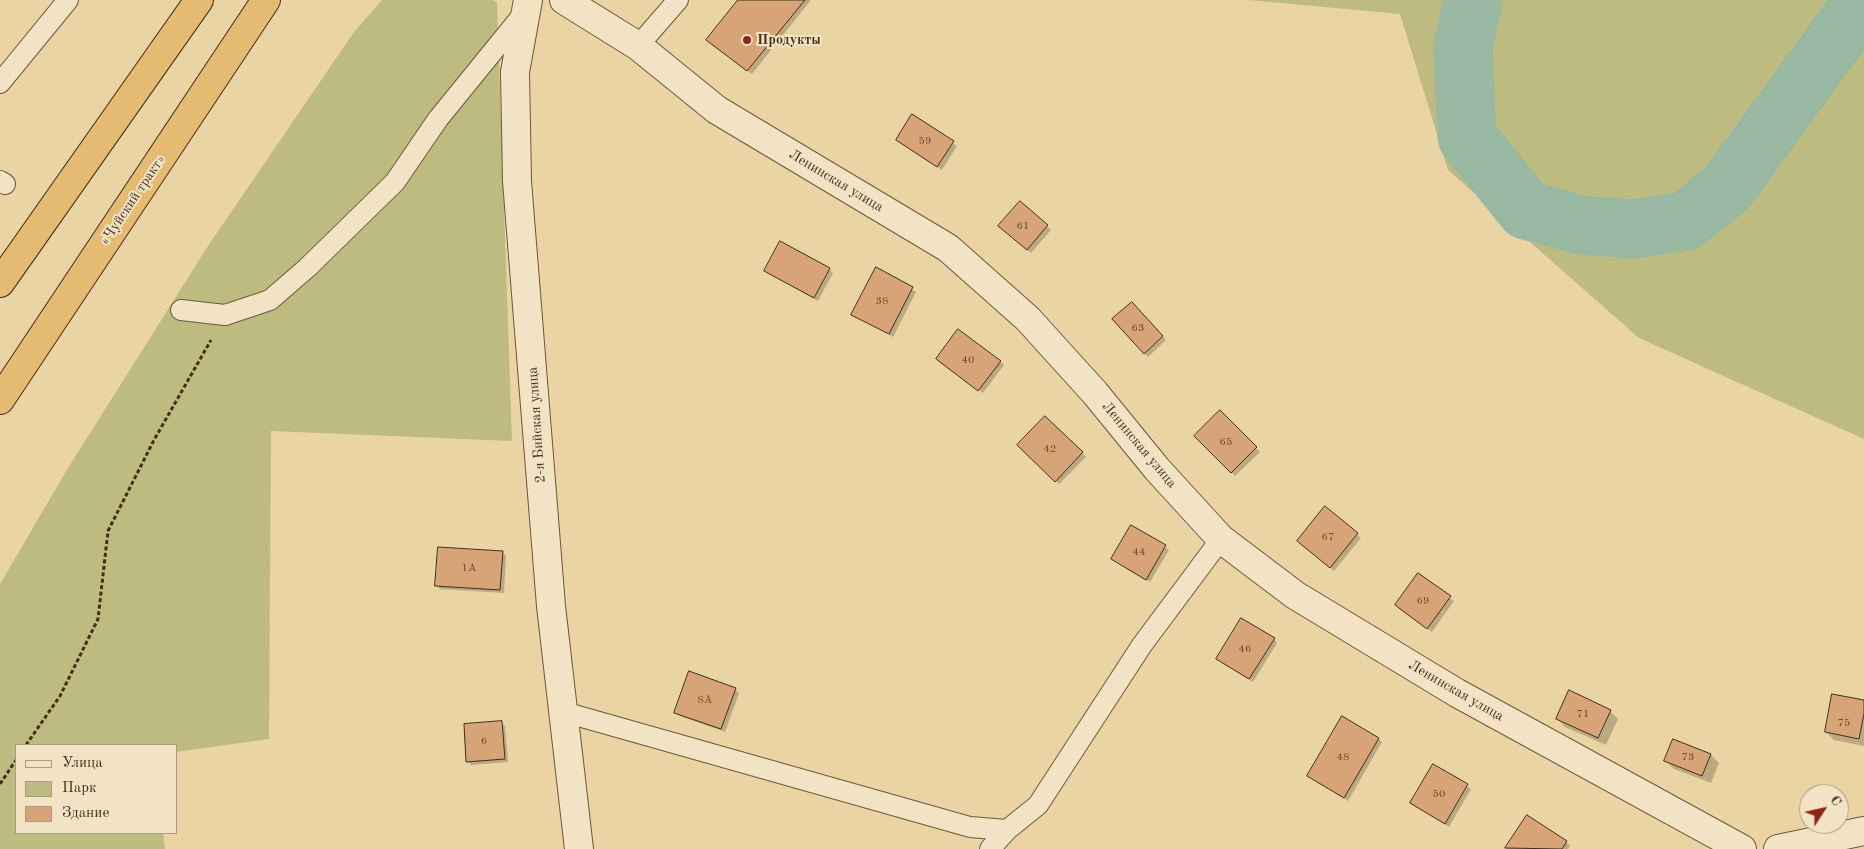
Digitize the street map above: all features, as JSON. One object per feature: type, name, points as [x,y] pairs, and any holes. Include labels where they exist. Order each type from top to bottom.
[{"type":"highway","points":[[0,282],[199,0]]},
{"type":"highway","name":"«Чуйский тракт»","points":[[0,400],[266,0]]},
{"type":"street","name":"Ленинская улица","points":[[564,0],[638,46],[717,110],[948,248],[1028,319],[1095,393],[1157,469],[1221,539],[1295,594],[1449,688],[1742,849]]},
{"type":"street","name":"2-я Бийская улица","points":[[527,5],[515,72],[517,181],[551,606],[580,849]]},
{"type":"street","points":[[1778,849],[1864,831]]},
{"type":"lane","points":[[0,83],[68,0]]},
{"type":"lane","points":[[638,46],[678,0]]},
{"type":"lane","points":[[181,310],[225,315],[270,300],[307,268],[395,182],[438,119],[527,5]]},
{"type":"lane","points":[[990,849],[1006,830],[1038,805],[1142,645],[1221,539]]},
{"type":"lane","points":[[564,712],[970,828],[1006,830]]},
{"type":"path","points":[[27,744],[60,696],[98,619],[108,531],[154,440],[225,315]]},
{"type":"path","points":[[0,784],[15,762]]},
{"type":"green space","points":[[382,0],[492,0],[497,2],[512,441],[271,431],[269,739],[178,752],[178,744],[15,744],[15,834],[163,834],[165,849],[0,849],[0,584],[68,468],[208,246],[354,32]]},
{"type":"green space","points":[[1248,0],[1864,0],[1864,439],[1639,338],[1448,170],[1400,14]]},
{"type":"building","points":[[738,0],[805,0],[747,71],[706,40]]},
{"type":"building","points":[[912,114],[954,141],[937,167],[896,140]]},
{"type":"building","points":[[1020,201],[1048,225],[1027,250],[998,226]]},
{"type":"building","points":[[780,241],[830,268],[814,298],[764,271]]},
{"type":"building","points":[[876,267],[913,287],[889,334],[851,315]]},
{"type":"building","points":[[1132,302],[1163,336],[1144,354],[1112,319]]},
{"type":"building","points":[[958,329],[1001,361],[978,391],[936,359]]},
{"type":"building","points":[[1220,410],[1257,447],[1231,473],[1194,436]]},
{"type":"building","points":[[1045,416],[1083,452],[1055,482],[1017,445]]},
{"type":"building","points":[[1325,506],[1358,533],[1330,568],[1297,541]]},
{"type":"building","points":[[1131,525],[1166,545],[1146,580],[1111,559]]},
{"type":"building","points":[[438,547],[503,551],[500,590],[435,586]]},
{"type":"building","points":[[1418,573],[1451,596],[1427,629],[1395,605]]},
{"type":"building","points":[[1241,618],[1275,638],[1249,679],[1216,659]]},
{"type":"building","points":[[689,671],[736,688],[721,729],[674,713]]},
{"type":"building","points":[[1569,690],[1611,710],[1598,738],[1556,719]]},
{"type":"building","points":[[1832,694],[1864,700],[1864,714],[1859,739],[1825,732]]},
{"type":"building","points":[[1342,716],[1379,738],[1344,798],[1307,776]]},
{"type":"building","points":[[502,721],[505,759],[466,762],[464,724]]},
{"type":"building","points":[[1673,739],[1711,754],[1702,776],[1664,761]]},
{"type":"building","points":[[1433,764],[1468,784],[1445,824],[1410,803]]},
{"type":"building","points":[[1527,815],[1567,841],[1562,849],[1505,848]]},
{"type":"waterway","points":[[1473,0],[1463,48],[1467,137],[1526,210],[1581,225],[1633,229],[1686,221],[1727,188],[1864,0]]},
{"type":"place","name":"Продукты","points":[[747,40]]}]
